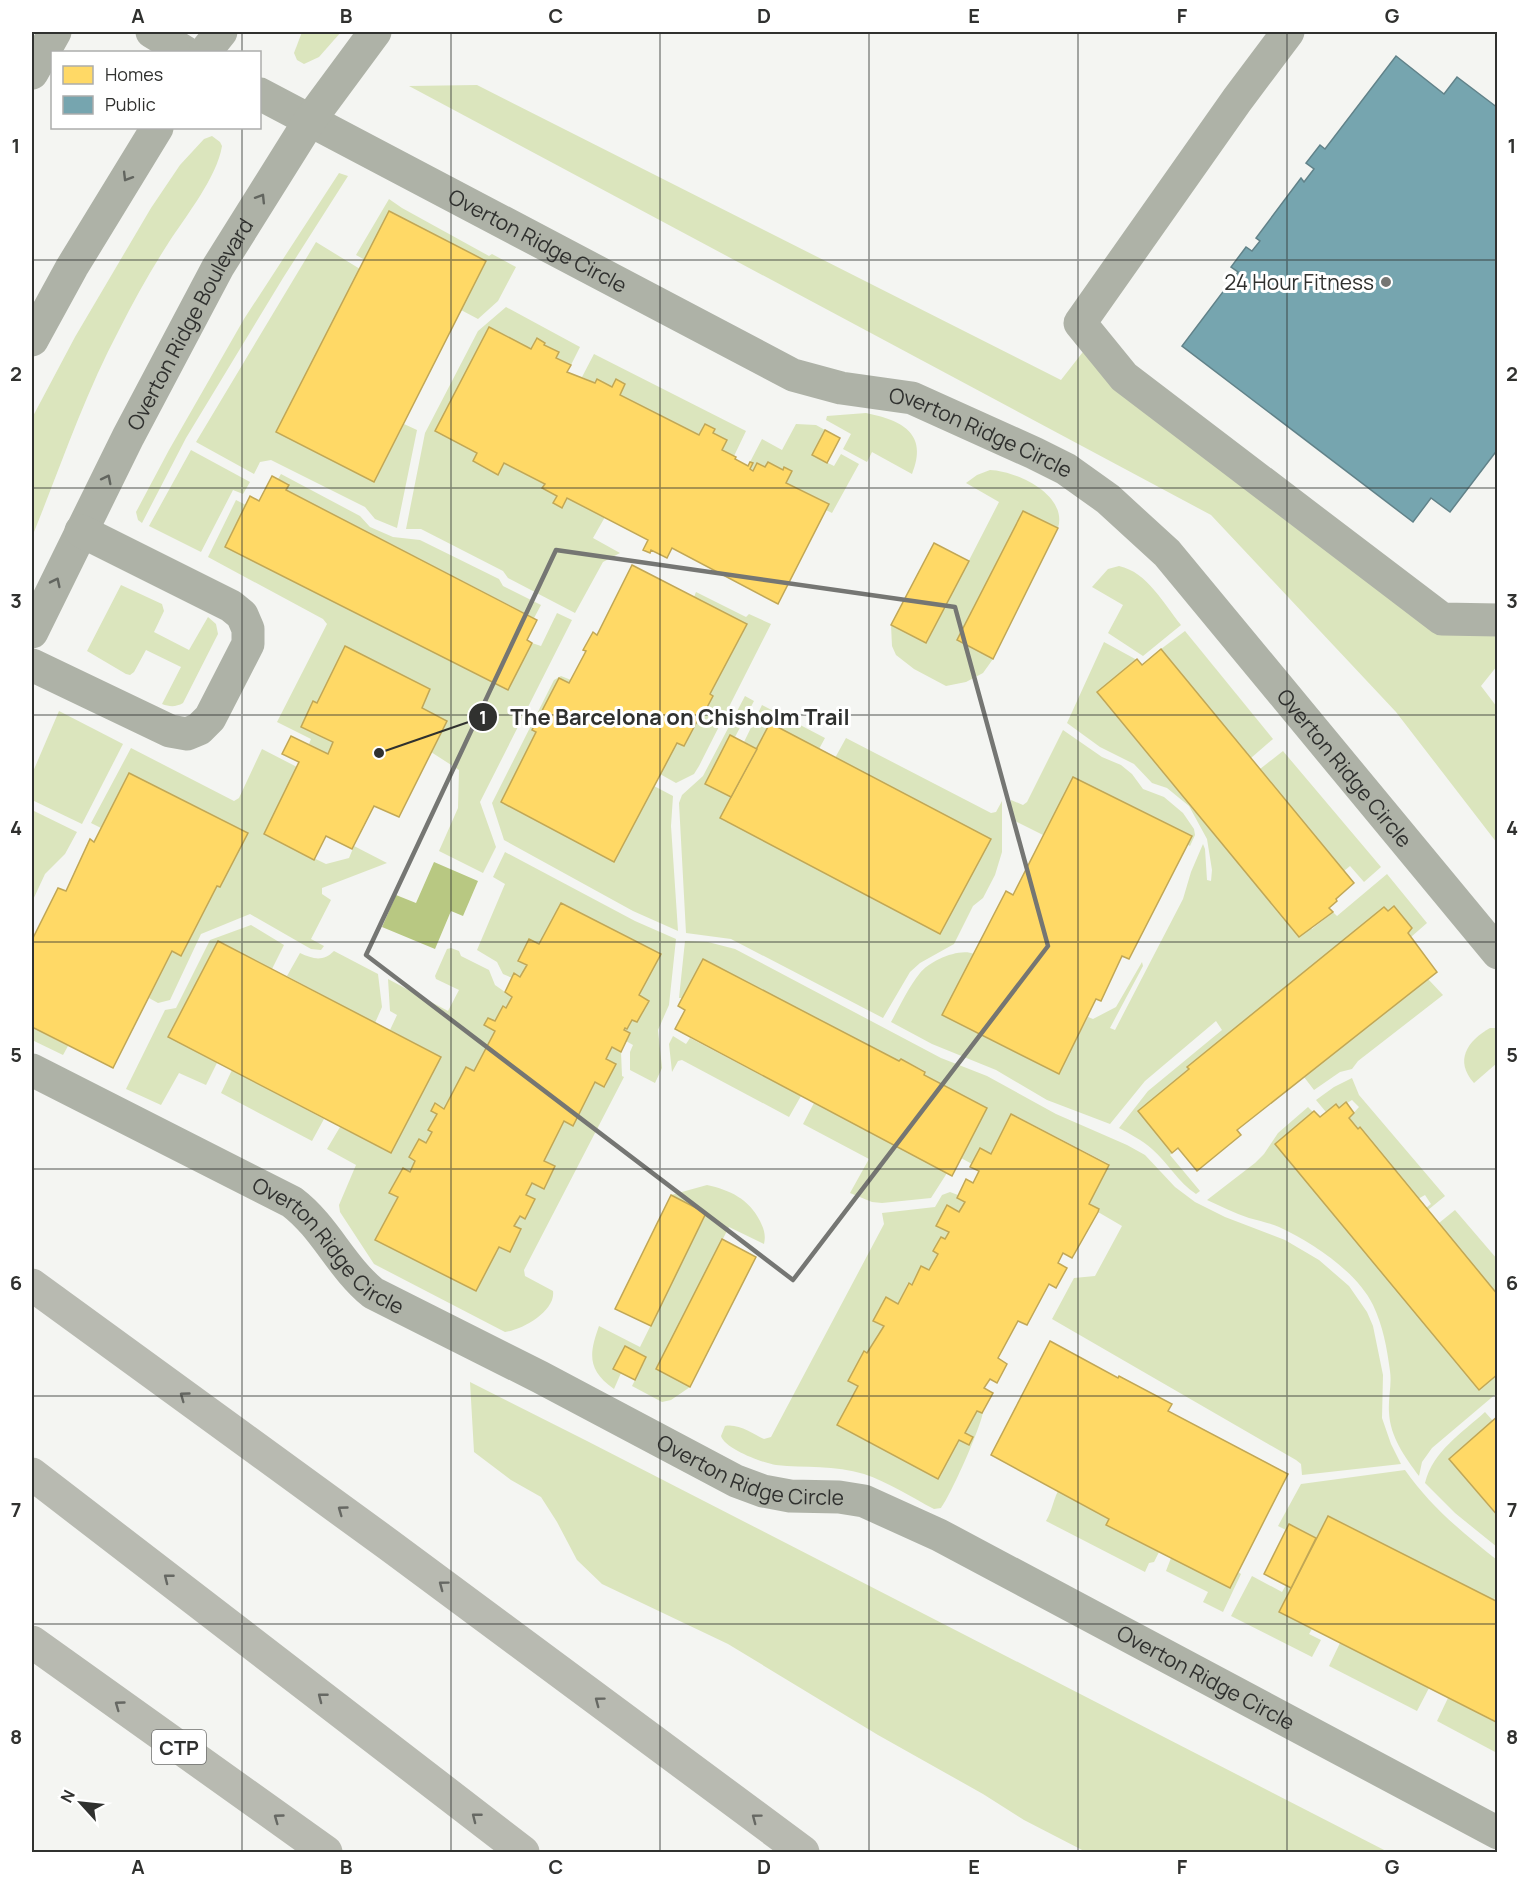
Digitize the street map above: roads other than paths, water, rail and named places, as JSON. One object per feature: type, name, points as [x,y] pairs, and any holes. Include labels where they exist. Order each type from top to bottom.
[{"type":"highway","points":[[32,1285],[389,1545],[803,1852]]},
{"type":"highway","points":[[32,1474],[522,1852]]},
{"type":"highway","name":"CTP","points":[[32,1642],[326,1852]]},
{"type":"street","points":[[32,72],[55,32]]},
{"type":"street","points":[[152,32],[183,51]]},
{"type":"street","points":[[206,51],[221,32]]},
{"type":"street","name":"Overton Ridge Boulevard","points":[[32,633],[128,437],[218,267],[310,120],[375,32]]},
{"type":"street","points":[[1288,32],[1080,323],[1124,377],[1442,619],[1497,620]]},
{"type":"street","name":"Overton Ridge Circle","points":[[261,94],[793,375],[841,388],[912,398],[1034,453],[1074,475],[1108,499],[1167,553],[1497,953]]},
{"type":"street","points":[[32,340],[72,267],[156,129]]},
{"type":"street","points":[[32,665],[170,731],[187,734],[199,729],[210,718],[248,644],[248,629],[242,615],[231,606],[81,531]]},
{"type":"street","name":"Overton Ridge Circle","points":[[32,1070],[292,1202],[314,1222],[358,1281],[373,1293],[540,1377],[736,1481],[762,1491],[790,1496],[839,1497],[864,1502],[929,1530],[1497,1833]]},
{"type":"place","name":"24 Hour Fitness","points":[[1386,282]]},
{"type":"place","name":"The Barcelona on Chisholm Trail","points":[[379,753]]}]
